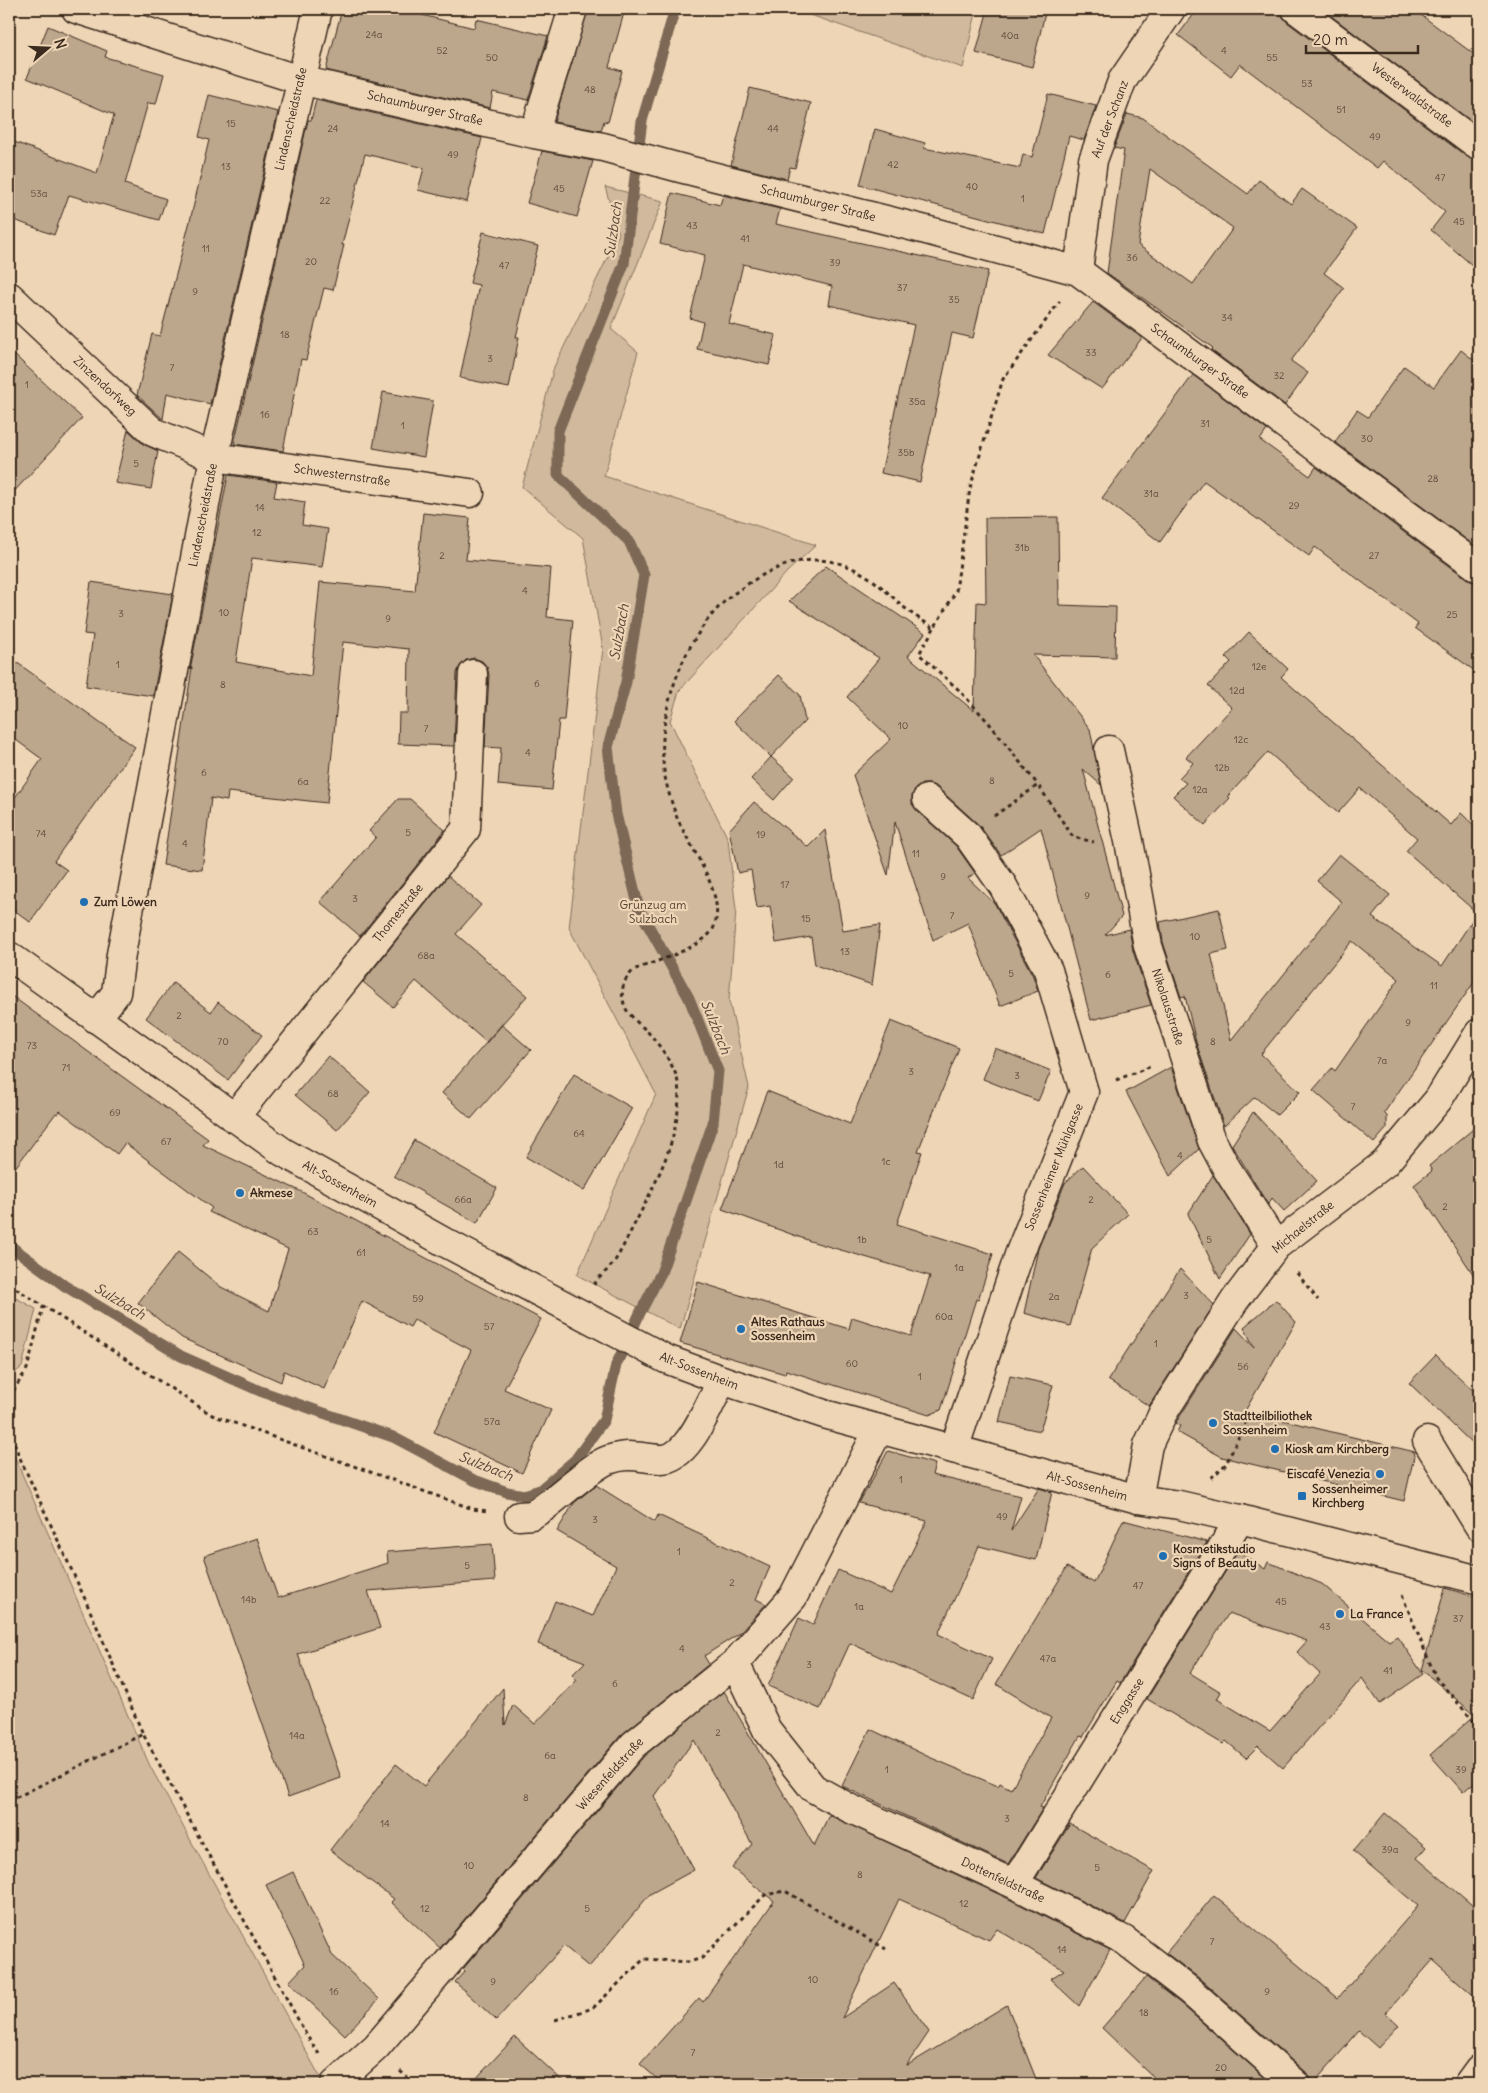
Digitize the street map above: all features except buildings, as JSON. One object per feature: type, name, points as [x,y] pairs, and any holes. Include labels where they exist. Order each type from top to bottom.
[{"type":"street","name":"Schaumburger Straße","points":[[76,9],[300,80],[534,134],[604,147],[1078,271],[1479,568]]},
{"type":"street","name":"Lindenscheidstraße","points":[[96,1019],[116,993],[121,954],[214,457],[318,9]]},
{"type":"street","points":[[534,134],[573,9]]},
{"type":"street","name":"Auf der Schanz","points":[[1078,271],[1094,160],[1122,81],[1171,9]]},
{"type":"street","name":"Westerwaldstraße","points":[[1296,9],[1479,146]]},
{"type":"street","name":"Zinzendorfweg","points":[[9,296],[153,432],[214,457]]},
{"type":"street","name":"Schwesternstraße","points":[[214,457],[470,493]]},
{"type":"street","name":"Thomestraße","points":[[234,1118],[466,829],[473,674]]},
{"type":"street","name":"Nikolausstraße","points":[[1109,750],[1130,841],[1148,946],[1212,1141],[1227,1170],[1276,1246]]},
{"type":"street","name":"Sossenheimer Mühlgasse","points":[[926,799],[968,836],[1004,886],[1048,970],[1084,1092],[1019,1255],[954,1449]]},
{"type":"street","name":"Alt-Sossenheim","points":[[9,956],[283,1152],[587,1319],[666,1359],[824,1414],[1138,1500],[1179,1505],[1240,1519],[1479,1580]]},
{"type":"street","name":"Michaelstraße","points":[[1138,1500],[1148,1445],[1163,1413],[1235,1300],[1276,1246],[1385,1163],[1438,1100],[1475,1048]]},
{"type":"street","points":[[519,1516],[532,1515],[543,1508],[605,1461],[624,1454],[662,1459],[677,1455],[686,1446],[722,1380]]},
{"type":"street","name":"Wiesenfeldstraße","points":[[337,2082],[376,2047],[632,1745],[735,1663],[792,1597],[879,1429]]},
{"type":"street","points":[[1427,1441],[1479,1526]]},
{"type":"street","name":"Enggasse","points":[[1014,1884],[1240,1519]]},
{"type":"street","name":"Dottenfeldstraße","points":[[735,1663],[768,1730],[813,1788],[848,1808],[1014,1884],[1124,1940],[1190,1991],[1295,2084]]},
{"type":"street","points":[[1468,2084],[1479,2069]]},
{"type":"path","points":[[1078,271],[1064,296],[1003,379],[970,488],[956,591],[919,654],[959,690],[989,723],[1038,785],[1073,837],[1110,846],[1130,841]]},
{"type":"path","points":[[587,1319],[595,1282],[613,1263],[646,1202],[667,1153],[679,1102],[678,1080],[667,1058],[653,1038],[626,1009],[623,982],[636,969],[704,940],[714,928],[717,908],[710,884],[677,817],[668,793],[662,761],[664,726],[670,698],[682,664],[706,622],[734,593],[779,566],[800,560],[820,560],[843,565],[864,574],[884,588],[907,610],[934,628]]},
{"type":"path","points":[[968,836],[1038,785]]},
{"type":"path","points":[[1084,1092],[1183,1054]]},
{"type":"path","points":[[9,1284],[212,1415],[473,1508],[519,1516]]},
{"type":"path","points":[[9,1398],[26,1369],[43,1307]]},
{"type":"path","points":[[1179,1505],[1226,1464],[1250,1413]]},
{"type":"path","points":[[9,1428],[19,1456],[85,1599],[143,1734],[306,2036],[337,2082]]},
{"type":"path","points":[[1385,1556],[1436,1678],[1479,1727]]},
{"type":"path","points":[[9,1801],[143,1734]]},
{"type":"path","points":[[555,2020],[593,2008],[644,1959],[690,1962],[702,1958],[766,1895],[785,1891],[886,1950]]},
{"type":"green space","points":[[793,9],[977,9],[963,68]]},
{"type":"green space","name":"Grünzug am Sulzbach","points":[[605,187],[663,201],[611,329],[638,352],[604,476],[816,545],[787,572],[679,691],[670,721],[728,839],[736,910],[729,1001],[749,1087],[680,1329],[577,1275],[656,1094],[569,928],[603,648],[583,538],[522,487],[554,367],[619,234]]},
{"type":"green space","points":[[9,1294],[36,1309],[22,1367],[9,1378]]},
{"type":"green space","points":[[9,1444],[150,1766],[319,2075],[331,2084],[9,2084]]},
{"type":"waterway","name":"Sulzbach","points":[[9,1245],[65,1286],[181,1356],[260,1391],[393,1437],[474,1480],[507,1492],[524,1495],[540,1490],[575,1460],[604,1420],[616,1365],[661,1273],[713,1123],[718,1071],[689,998],[639,909],[616,814],[608,747],[626,682],[644,575],[629,541],[558,475],[558,431],[624,264],[642,121],[675,9]]},
{"type":"place","name":"Zum Löwen","points":[[84,902]]},
{"type":"place","name":"Akmese","points":[[240,1193]]},
{"type":"place","name":"Altes Rathaus Sossenheim","points":[[741,1329]]},
{"type":"place","name":"Stadtteilbiliothek Sossenheim","points":[[1213,1423]]},
{"type":"place","name":"Kiosk am Kirchberg","points":[[1275,1449]]},
{"type":"place","name":"Eiscafé Venezia","points":[[1380,1474]]},
{"type":"place","name":"Sossenheimer Kirchberg","points":[[1302,1496]]},
{"type":"place","name":"Kosmetikstudio Signs of Beauty","points":[[1163,1556]]},
{"type":"place","name":"La France","points":[[1340,1614]]}]
